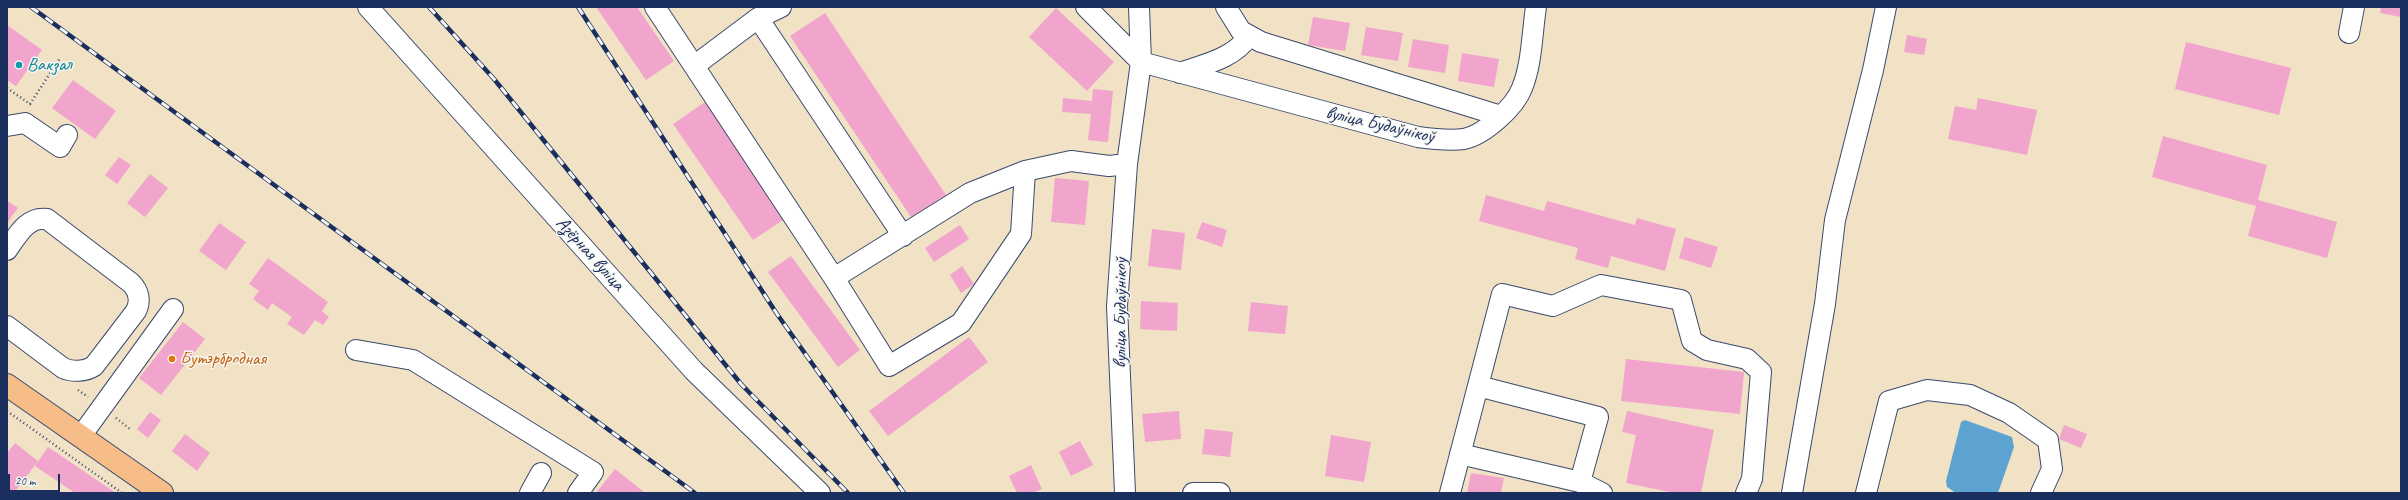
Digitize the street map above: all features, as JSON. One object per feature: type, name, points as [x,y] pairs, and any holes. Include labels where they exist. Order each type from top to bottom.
[{"type":"main road","points":[[7,385],[162,493]]},
{"type":"street","name":"Азёрная вуліца","points":[[368,7],[694,371],[820,493]]},
{"type":"street","points":[[655,7],[834,278],[889,366],[961,323],[1020,234],[1025,171]]},
{"type":"street","points":[[694,66],[758,18],[781,7]]},
{"type":"street","points":[[1086,7],[1141,62]]},
{"type":"street","name":"вуліца Будаўнікоў","points":[[1125,493],[1117,306],[1126,164],[1141,62],[1139,7]]},
{"type":"street","points":[[1226,7],[1241,31],[1261,42],[1501,116]]},
{"type":"street","name":"вуліца Будаўнікоў","points":[[1141,62],[1418,137],[1443,140],[1465,138],[1492,124],[1512,107],[1522,88],[1528,64],[1536,7]]},
{"type":"street","points":[[1792,493],[1825,304],[1835,220],[1873,70],[1886,7]]},
{"type":"street","points":[[2349,33],[2354,7]]},
{"type":"street","points":[[758,18],[903,236]]},
{"type":"street","points":[[1180,73],[1226,57],[1241,48],[1249,36]]},
{"type":"street","points":[[7,126],[25,123],[60,147],[67,135]]},
{"type":"street","points":[[834,278],[970,193],[1025,171],[1071,161],[1109,166],[1126,164]]},
{"type":"street","points":[[7,250],[26,225],[38,218],[47,219],[131,283],[138,293],[139,302],[136,311],[94,366],[87,370],[71,370],[63,368],[7,326]]},
{"type":"street","points":[[1450,493],[1502,294],[1553,306],[1601,285],[1681,300],[1692,341],[1707,350],[1747,360],[1761,372],[1752,479],[1746,493]]},
{"type":"street","points":[[81,436],[173,309]]},
{"type":"street","points":[[356,350],[413,360],[593,472],[578,493]]},
{"type":"street","points":[[1478,386],[1598,417],[1580,482]]},
{"type":"street","points":[[1866,493],[1889,401],[1927,390],[1970,395],[2009,413],[2048,440],[2052,469],[2041,493]]},
{"type":"street","points":[[1460,454],[1580,482],[1602,493]]},
{"type":"street","points":[[530,493],[541,472]]},
{"type":"street","points":[[1193,493],[1220,493]]},
{"type":"path","points":[[7,88],[30,104],[60,58]]},
{"type":"path","points":[[7,411],[122,493]]},
{"type":"water","points":[[1965,420],[2012,437],[2014,447],[1998,493],[1956,493],[1947,487],[1946,481],[1961,422]]},
{"type":"building","points":[[596,7],[637,7],[674,61],[646,80]]},
{"type":"building","points":[[2381,7],[2401,7],[2401,17],[2380,13]]},
{"type":"building","points":[[1056,8],[1114,62],[1087,91],[1029,37]]},
{"type":"building","points":[[825,13],[946,195],[911,217],[790,36]]},
{"type":"building","points":[[1313,17],[1350,23],[1345,51],[1308,45]]},
{"type":"building","name":"Вакзал","points":[[7,25],[42,50],[16,86],[7,80]]},
{"type":"building","points":[[1366,27],[1403,33],[1398,61],[1361,55]]},
{"type":"building","points":[[1907,35],[1927,39],[1924,55],[1904,52]]},
{"type":"building","points":[[1413,39],[1449,45],[1445,73],[1408,67]]},
{"type":"building","points":[[2186,42],[2291,68],[2279,115],[2175,89]]},
{"type":"building","points":[[1462,53],[1499,59],[1494,87],[1458,81]]},
{"type":"building","points":[[73,80],[116,111],[95,139],[52,108]]},
{"type":"building","points":[[1093,89],[1113,91],[1108,142],[1088,140],[1091,114],[1062,112],[1063,98],[1092,101]]},
{"type":"building","points":[[1978,98],[2037,110],[2027,155],[1948,139],[1955,106],[1976,110]]},
{"type":"building","points":[[705,102],[786,218],[753,240],[673,124]]},
{"type":"building","points":[[2163,136],[2267,165],[2258,200],[2337,222],[2327,258],[2248,236],[2256,206],[2152,177]]},
{"type":"building","points":[[119,157],[131,165],[117,184],[105,175]]},
{"type":"building","points":[[150,174],[168,188],[145,217],[127,203]]},
{"type":"building","points":[[1055,178],[1089,181],[1085,225],[1051,222]]},
{"type":"building","points":[[1486,195],[1544,211],[1547,201],[1635,225],[1637,218],[1676,229],[1665,271],[1611,256],[1608,268],[1575,259],[1578,248],[1479,221]]},
{"type":"building","points":[[7,201],[18,208],[7,223]]},
{"type":"building","points":[[1202,222],[1227,230],[1222,247],[1196,238]]},
{"type":"building","points":[[219,223],[246,242],[226,270],[199,251]]},
{"type":"building","points":[[960,225],[969,239],[934,262],[925,248]]},
{"type":"building","points":[[1152,229],[1185,233],[1181,270],[1148,266]]},
{"type":"building","points":[[1685,237],[1718,247],[1711,268],[1679,258]]},
{"type":"building","points":[[791,256],[860,350],[838,367],[768,272]]},
{"type":"building","points":[[268,258],[328,302],[322,311],[329,317],[323,325],[315,320],[304,335],[287,324],[292,317],[272,303],[268,310],[253,299],[259,291],[249,284]]},
{"type":"building","points":[[962,266],[974,284],[961,293],[950,275]]},
{"type":"building","points":[[1141,301],[1178,303],[1177,331],[1140,329]]},
{"type":"building","points":[[1251,302],[1288,306],[1285,334],[1248,331]]},
{"type":"building","name":"Бутэрбродная","points":[[183,322],[205,339],[161,395],[139,378]]},
{"type":"building","points":[[969,337],[988,362],[888,436],[869,411]]},
{"type":"building","points":[[1626,359],[1744,372],[1740,414],[1621,401]]},
{"type":"building","points":[[1179,411],[1181,439],[1145,442],[1142,414]]},
{"type":"building","points":[[1627,411],[1714,430],[1701,493],[1675,493],[1626,483],[1636,435],[1622,432]]},
{"type":"building","points":[[150,412],[161,420],[148,438],[137,429]]},
{"type":"building","points":[[2064,425],[2087,434],[2081,448],[2059,439]]},
{"type":"building","points":[[1205,429],[1233,432],[1230,457],[1202,454]]},
{"type":"building","points":[[185,434],[210,453],[197,471],[172,451]]},
{"type":"building","points":[[1331,435],[1371,442],[1364,482],[1325,476]]},
{"type":"building","points":[[1080,441],[1093,465],[1071,476],[1059,452]]},
{"type":"building","points":[[15,443],[38,461],[14,493],[7,493],[7,453]]},
{"type":"building","points":[[48,447],[116,493],[75,493],[35,466]]},
{"type":"building","points":[[1031,465],[1042,489],[1033,493],[1017,493],[1009,476]]},
{"type":"building","points":[[615,469],[644,492],[596,493]]},
{"type":"building","points":[[1471,473],[1504,478],[1501,493],[1467,493]]},
{"type":"railway","points":[[31,7],[695,493]]},
{"type":"railway","points":[[429,7],[494,79],[741,384],[848,493]]},
{"type":"railway","points":[[578,7],[777,314],[904,493]]},
{"type":"place","name":"Вакзал","points":[[19,65]]},
{"type":"place","name":"Бутэрбродная","points":[[172,359]]}]
